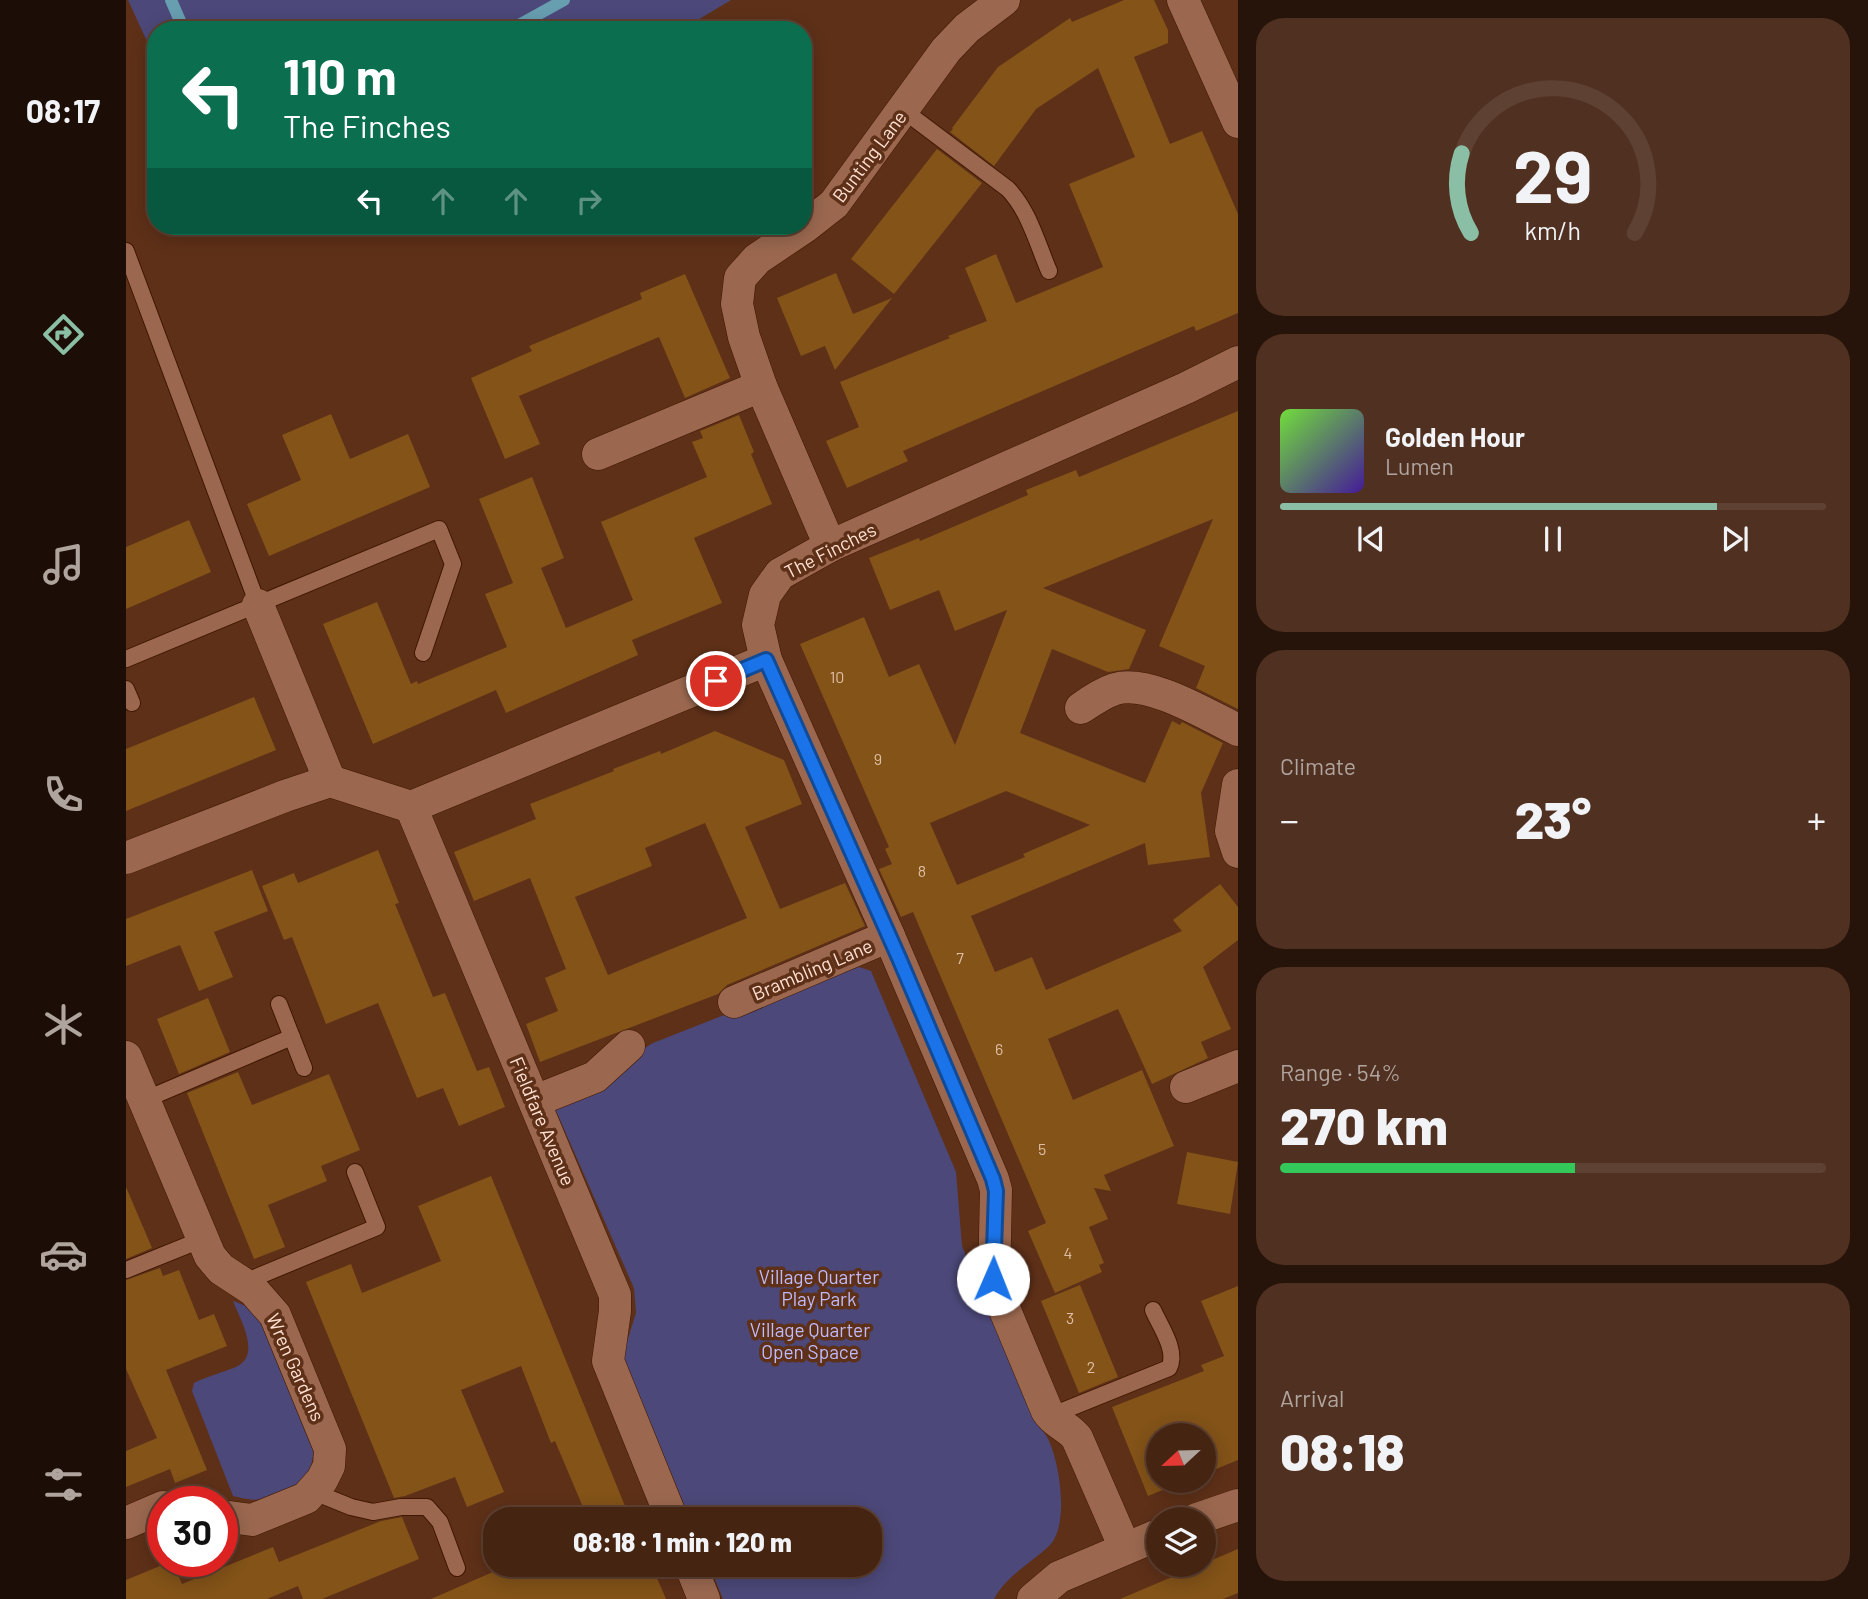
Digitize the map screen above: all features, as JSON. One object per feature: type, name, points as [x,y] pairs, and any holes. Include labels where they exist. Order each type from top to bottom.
[{"type":"street","name":"Bunting Lane","points":[[812,221],[834,204],[946,50],[967,28],[1004,0]]},
{"type":"street","points":[[1183,0],[1238,122]]},
{"type":"street","name":"Bunting Lane","points":[[793,235],[757,259],[740,278],[737,304],[744,337],[761,386],[830,547]]},
{"type":"street","name":"The Finches","points":[[1050,1416],[994,1284],[996,1191],[993,1179],[766,660],[758,625],[765,595],[780,574],[830,547],[1173,394],[1238,362]]},
{"type":"street","points":[[598,454],[761,386]]},
{"type":"street","points":[[258,605],[330,781]]},
{"type":"street","points":[[126,858],[330,781],[411,807],[766,660]]},
{"type":"street","points":[[1081,708],[1115,690],[1143,689],[1161,694],[1238,730]]},
{"type":"street","points":[[1238,785],[1231,831],[1238,852]]},
{"type":"street","name":"Fieldfare Avenue","points":[[411,807],[615,1295],[608,1361],[667,1507]]},
{"type":"street","name":"Brambling Lane","points":[[734,1002],[889,936]]},
{"type":"street","points":[[535,1101],[596,1077],[629,1046]]},
{"type":"street","name":"Wren Gardens","points":[[126,1057],[210,1255],[221,1269],[253,1290],[275,1315],[330,1449],[329,1466],[314,1492]]},
{"type":"street","points":[[1186,1087],[1238,1066]]},
{"type":"street","points":[[1050,1416],[1077,1437],[1125,1548]]},
{"type":"street","points":[[238,1518],[252,1520],[306,1499],[314,1492]]},
{"type":"street","points":[[1216,1512],[1238,1504]]},
{"type":"street","points":[[126,1523],[147,1514]]},
{"type":"street","points":[[1033,1599],[1059,1577],[1146,1540]]},
{"type":"street","points":[[695,1577],[704,1599]]},
{"type":"lane","points":[[903,110],[1009,188],[1024,210],[1049,271]]},
{"type":"lane","points":[[126,251],[258,605]]},
{"type":"lane","points":[[126,659],[439,529],[453,564],[423,653]]},
{"type":"lane","points":[[279,1004],[304,1068]]},
{"type":"lane","points":[[144,1100],[292,1037]]},
{"type":"lane","points":[[242,1283],[377,1227],[355,1172]]},
{"type":"lane","points":[[126,1270],[203,1239]]},
{"type":"lane","points":[[1050,1416],[1168,1368],[1171,1352],[1153,1310]]},
{"type":"lane","points":[[314,1492],[351,1507],[373,1512],[401,1507],[427,1507],[440,1522],[457,1568]]},
{"type":"green space","points":[[128,0],[731,0],[696,21],[147,21],[147,41]]},
{"type":"green space","name":"Village Quarter Open Space","points":[[859,967],[871,971],[956,1172],[962,1246],[1031,1414],[1052,1448],[1061,1493],[1059,1524],[1055,1537],[1049,1546],[1012,1576],[994,1599],[723,1599],[714,1577],[882,1577],[882,1507],[685,1507],[625,1361],[625,1348],[636,1313],[634,1288],[553,1104],[653,1043],[752,1004]]},
{"type":"green space","points":[[233,1301],[248,1308],[259,1319],[313,1451],[309,1470],[297,1484],[258,1500],[238,1497],[238,1486],[229,1486],[192,1391],[194,1383],[236,1367],[244,1361],[248,1346],[244,1327]]},
{"type":"building","points":[[1124,0],[1154,0],[1168,30],[1168,43],[1134,57],[1170,144],[1202,131],[1238,214],[1238,313],[1196,331],[1194,326],[903,451],[908,461],[847,488],[826,441],[859,427],[840,382],[987,321],[965,268],[996,254],[1016,303],[1103,267],[1069,184],[1135,157],[1098,68],[1036,109],[994,166],[950,132],[998,67],[1070,18],[1072,22]]},
{"type":"building","points":[[937,149],[982,183],[894,294],[851,259]]},
{"type":"building","points":[[836,273],[853,314],[892,298],[835,370],[825,346],[801,356],[777,298]]},
{"type":"building","points":[[685,274],[730,378],[685,398],[659,337],[519,396],[540,444],[505,459],[471,378],[532,351],[529,346],[642,299],[640,293]]},
{"type":"building","points":[[1238,411],[1238,709],[1196,688],[1205,666],[1159,646],[1213,519],[1043,588],[1146,630],[1129,669],[1108,672],[1052,649],[1020,733],[1145,783],[1172,721],[1180,725],[1182,722],[1223,743],[1201,793],[1210,857],[1148,865],[1145,843],[971,916],[995,972],[1032,957],[1046,990],[1182,931],[1173,920],[1220,884],[1238,907],[1238,940],[1203,967],[1231,1029],[1201,1042],[1208,1058],[1152,1084],[1118,1009],[1048,1039],[1073,1100],[1142,1070],[1174,1146],[1104,1175],[1111,1191],[1094,1188],[1108,1219],[1089,1227],[1104,1263],[1099,1265],[1102,1272],[1055,1293],[1028,1231],[1046,1223],[913,912],[901,917],[879,869],[892,864],[885,849],[889,847],[800,644],[864,617],[889,677],[919,664],[955,745],[1007,610],[955,631],[939,590],[890,610],[869,558],[919,538],[920,541],[1028,495],[1026,490],[1076,470],[1079,477]],"holes":[[[1006,791],[1090,825],[1023,854],[1025,857],[957,885],[930,823]]]},
{"type":"building","points":[[331,414],[350,459],[408,434],[430,487],[269,556],[247,504],[301,480],[282,435]]},
{"type":"building","points":[[739,415],[754,452],[751,454],[772,504],[694,538],[722,603],[632,640],[638,655],[506,713],[496,690],[373,744],[323,624],[377,602],[411,684],[417,681],[418,684],[507,647],[485,594],[513,583],[479,499],[532,477],[564,558],[541,568],[566,628],[633,600],[601,522],[707,477],[692,442],[703,438],[700,431]]},
{"type":"building","points":[[189,520],[211,572],[126,609],[126,547]]},
{"type":"building","points":[[254,697],[276,750],[126,811],[126,749]]},
{"type":"building","points":[[715,731],[784,760],[802,804],[745,827],[780,909],[845,883],[865,926],[727,985],[718,994],[540,1062],[526,1024],[558,1011],[545,978],[566,969],[530,878],[474,901],[454,852],[536,819],[530,804],[660,751],[661,754]],"holes":[[[705,823],[747,918],[608,975],[575,897],[652,866],[645,848]]]},
{"type":"building","points":[[378,850],[399,903],[395,904],[433,997],[445,993],[477,1071],[489,1067],[505,1107],[459,1126],[443,1088],[417,1098],[378,1003],[326,1024],[292,937],[284,940],[262,886],[294,873],[298,883]]},
{"type":"building","points":[[252,870],[268,911],[214,932],[233,977],[199,991],[180,945],[126,966],[126,919]]},
{"type":"building","points":[[208,998],[230,1052],[179,1074],[157,1019]]},
{"type":"building","points":[[238,1072],[252,1105],[329,1074],[360,1150],[321,1166],[327,1181],[268,1205],[285,1247],[254,1259],[187,1093]]},
{"type":"building","points":[[1187,1152],[1238,1162],[1230,1214],[1177,1204]]},
{"type":"building","points":[[491,1176],[625,1507],[583,1507],[555,1441],[551,1443],[521,1366],[461,1390],[504,1492],[467,1507],[455,1477],[394,1498],[306,1282],[351,1264],[362,1293],[441,1261],[418,1206]]},
{"type":"building","points":[[126,1187],[152,1248],[126,1259]]},
{"type":"building","points":[[160,1268],[163,1276],[179,1270],[199,1320],[214,1314],[227,1346],[166,1370],[207,1470],[175,1483],[170,1469],[126,1487],[126,1451],[157,1438],[126,1369],[126,1280]]},
{"type":"building","points":[[1080,1285],[1118,1377],[1079,1393],[1041,1301]]},
{"type":"building","points":[[1238,1286],[1238,1460],[1216,1469],[1216,1423],[1146,1423],[1146,1491],[1112,1407],[1204,1371],[1201,1365],[1224,1356],[1201,1301]]},
{"type":"building","points":[[402,1517],[419,1559],[322,1599],[303,1599],[298,1586],[267,1599],[126,1599],[126,1580],[147,1571],[147,1577],[179,1577],[182,1584],[199,1577],[238,1577],[238,1561],[273,1547],[279,1562],[381,1521]]},
{"type":"building","points":[[1238,1549],[1238,1593],[1223,1599],[1120,1599],[1172,1577],[1216,1577],[1216,1558]]},
{"type":"building","points":[[483,1576],[657,1577],[666,1599],[431,1599]]},
{"type":"waterway","points":[[171,0],[180,21]]},
{"type":"waterway","points":[[526,21],[564,0]]},
{"type":"route","points":[[716,681],[766,660],[899,958],[993,1179],[996,1191],[993,1279]]},
{"type":"park label","name":"Village Quarter Play Park","points":[[819,1287]]}]
